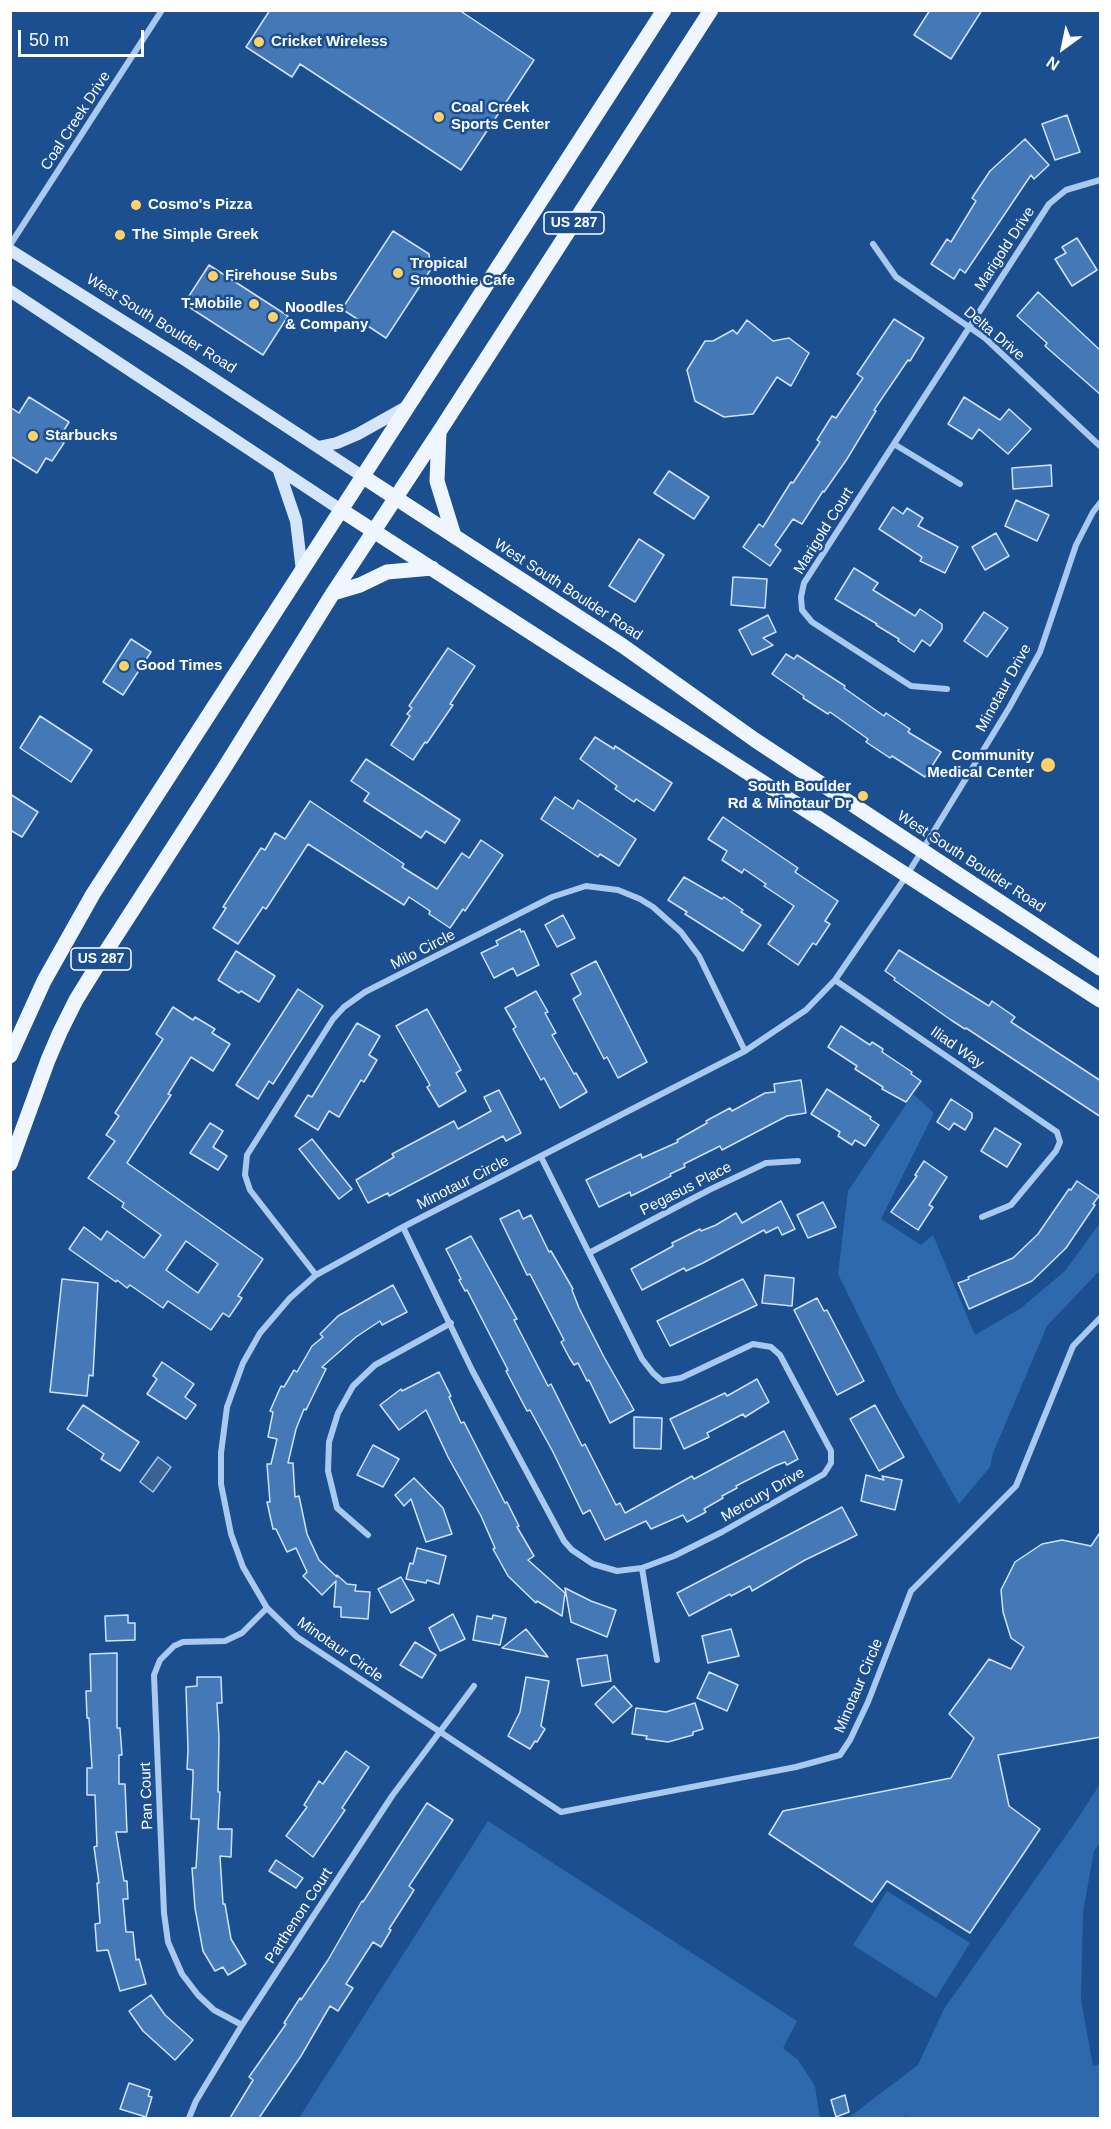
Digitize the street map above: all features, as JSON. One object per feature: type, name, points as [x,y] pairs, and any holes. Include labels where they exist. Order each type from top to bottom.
[{"type":"main road","name":"US 287","points":[[10,1056],[44,981],[93,894],[663,10]]},
{"type":"main road","name":"US 287","points":[[10,1164],[48,1060],[76,1000],[333,593],[711,10]]},
{"type":"main road","name":"West South Boulder Road","points":[[10,250],[318,447],[622,646],[755,740],[1101,968]]},
{"type":"main road","points":[[10,291],[341,510],[1101,1000]]},
{"type":"main road","points":[[318,447],[337,443],[358,434],[409,405]]},
{"type":"main road","points":[[439,432],[437,482],[454,536]]},
{"type":"main road","points":[[278,468],[296,521],[302,571]]},
{"type":"main road","points":[[333,593],[360,585],[387,572],[432,568]]},
{"type":"street","name":"Coal Creek Drive","points":[[10,245],[162,10]]},
{"type":"street","name":"Marigold Drive","points":[[969,326],[1049,204],[1066,190],[1101,180]]},
{"type":"street","name":"Delta Drive","points":[[873,244],[896,277],[985,338],[1101,446]]},
{"type":"street","name":"Marigold Court","points":[[947,689],[911,686],[812,622],[802,610],[801,597],[804,583],[969,326]]},
{"type":"street","points":[[894,444],[960,484]]},
{"type":"street","name":"Minotaur Drive","points":[[908,875],[1009,708],[1040,652],[1076,545],[1093,512],[1101,503]]},
{"type":"street","name":"Minotaur Circle","points":[[908,875],[835,980],[806,1010],[746,1051],[403,1227],[316,1275],[290,1298],[260,1333],[243,1363],[227,1407],[221,1453],[223,1497],[231,1534],[243,1567],[267,1608],[297,1637],[561,1812],[786,1769],[840,1755],[857,1728],[911,1591],[1016,1486],[1074,1346],[1101,1318]]},
{"type":"street","name":"Milo Circle","points":[[316,1275],[250,1190],[246,1175],[247,1155],[333,1018],[365,992],[552,897],[586,886],[618,890],[653,907],[681,932],[699,956],[746,1051]]},
{"type":"street","name":"Iliad Way","points":[[835,980],[1057,1132],[1060,1142],[1056,1151],[1011,1205],[982,1217]]},
{"type":"street","name":"Mercury Drive","points":[[403,1227],[472,1370],[564,1541],[572,1550],[593,1564],[617,1571],[642,1568],[674,1556],[713,1537],[824,1474],[831,1463],[831,1451],[780,1355],[771,1347],[753,1344],[681,1378],[662,1381],[652,1373],[642,1359],[541,1157]]},
{"type":"street","name":"Pegasus Place","points":[[589,1253],[766,1163],[798,1161]]},
{"type":"street","points":[[368,1536],[337,1508],[328,1471],[329,1442],[338,1413],[353,1386],[375,1365],[451,1323]]},
{"type":"street","points":[[642,1568],[657,1660]]},
{"type":"street","name":"Pan Court","points":[[242,2025],[214,2010],[198,1995],[182,1974],[168,1942],[164,1914],[154,1675],[160,1660],[174,1646],[183,1642],[225,1641],[242,1633],[267,1608]]},
{"type":"street","name":"Parthenon Court","points":[[189,2118],[196,2101],[242,2025],[392,1796],[474,1686]]},
{"type":"shaded area","points":[[913,1094],[934,1113],[881,1219],[921,1245],[933,1235],[975,1335],[1021,1308],[1065,1271],[1100,1223],[1100,1270],[1047,1326],[993,1453],[990,1467],[959,1504],[899,1398],[838,1274],[848,1191]]},
{"type":"shaded area","points":[[158,1457],[171,1467],[153,1492],[140,1482]]},
{"type":"shaded area","points":[[1100,1784],[1100,1842],[1094,1851],[1083,1912],[1081,2000],[1093,2066],[1100,2064],[1100,2118],[910,2118],[905,2116],[904,2118],[848,2118],[918,2065],[944,2009]]},
{"type":"shaded area","points":[[488,1821],[797,2021],[783,2048],[798,2060],[815,2086],[820,2118],[299,2118]]},
{"type":"shaded area","points":[[887,1891],[970,1943],[936,1998],[853,1945]]},
{"type":"building","name":"Coal Creek Sports Center","points":[[270,10],[459,10],[534,60],[461,170],[300,64],[292,77],[246,47]]},
{"type":"building","points":[[930,10],[982,10],[951,59],[914,35]]},
{"type":"building","points":[[1067,115],[1080,152],[1055,160],[1042,124]]},
{"type":"building","points":[[1025,139],[1049,165],[1034,179],[1031,175],[965,273],[960,269],[954,279],[931,264],[947,239],[951,242],[976,201],[972,198],[990,171]]},
{"type":"building","points":[[393,231],[429,254],[431,269],[386,338],[342,309]]},
{"type":"building","points":[[1077,238],[1097,270],[1072,286],[1055,259],[1066,253],[1062,247]]},
{"type":"building","points":[[209,265],[288,316],[263,355],[189,307],[187,299]]},
{"type":"building","points":[[1038,292],[1101,351],[1101,395],[1045,346],[1047,343],[1017,316]]},
{"type":"building","points":[[894,319],[924,338],[874,410],[876,411],[847,459],[802,524],[793,519],[775,545],[781,550],[770,566],[743,547],[759,524],[763,527],[791,482],[793,483],[820,442],[817,440],[832,416],[836,418],[863,378],[857,374]]},
{"type":"building","points":[[747,320],[773,341],[789,338],[809,353],[791,386],[777,377],[753,414],[724,417],[695,401],[687,370],[705,341],[713,341],[733,330],[737,334]]},
{"type":"building","points":[[29,397],[69,422],[58,440],[64,443],[52,461],[46,458],[37,473],[10,456],[10,407],[19,413]]},
{"type":"building","points":[[964,397],[1000,420],[1009,409],[1031,429],[1008,454],[979,429],[972,439],[948,424]]},
{"type":"building","points":[[1051,465],[1052,486],[1013,489],[1012,468]]},
{"type":"building","points":[[669,471],[709,497],[694,519],[654,493]]},
{"type":"building","points":[[1016,500],[1049,515],[1037,541],[1005,526]]},
{"type":"building","points":[[893,507],[903,514],[907,508],[923,518],[918,526],[958,547],[945,573],[920,561],[922,557],[879,529]]},
{"type":"building","points":[[996,533],[1009,556],[985,570],[972,547]]},
{"type":"building","points":[[639,539],[664,555],[635,602],[609,586]]},
{"type":"building","points":[[854,568],[878,583],[873,590],[915,616],[920,609],[942,624],[942,629],[930,646],[922,640],[914,652],[877,624],[835,599]]},
{"type":"building","points":[[733,577],[767,579],[765,608],[731,605]]},
{"type":"building","points":[[984,612],[1008,628],[987,657],[964,641]]},
{"type":"building","points":[[768,615],[776,632],[763,638],[773,645],[752,655],[739,630]]},
{"type":"building","points":[[131,639],[151,652],[123,695],[103,682]]},
{"type":"building","points":[[448,648],[475,666],[450,704],[453,705],[413,760],[391,745],[410,716],[407,714],[412,708],[409,706]]},
{"type":"building","points":[[786,654],[794,659],[797,655],[845,686],[844,688],[884,716],[886,713],[910,729],[908,732],[941,752],[925,777],[866,742],[868,739],[830,712],[828,714],[803,698],[804,696],[772,674]]},
{"type":"building","points":[[40,716],[92,750],[71,782],[20,748]]},
{"type":"building","points":[[595,737],[614,749],[615,746],[672,783],[654,811],[636,799],[634,802],[615,789],[617,786],[580,759]]},
{"type":"building","points":[[366,759],[460,820],[445,843],[426,831],[421,838],[364,801],[369,793],[351,781]]},
{"type":"building","points":[[10,794],[38,812],[22,837],[10,830]]},
{"type":"building","points":[[555,797],[573,809],[578,800],[636,839],[619,866],[600,854],[598,857],[541,819]]},
{"type":"building","points":[[310,801],[404,864],[402,867],[437,889],[462,853],[469,858],[481,840],[503,855],[465,911],[463,909],[450,928],[409,897],[404,905],[308,844],[266,909],[263,907],[238,944],[213,928],[226,908],[223,907],[261,848],[265,850],[275,833],[285,839]]},
{"type":"building","points":[[723,817],[798,868],[795,872],[838,901],[825,921],[830,924],[816,945],[813,943],[798,965],[768,944],[794,906],[744,869],[742,873],[722,860],[727,851],[708,839]]},
{"type":"building","points":[[684,877],[722,899],[724,897],[761,925],[743,951],[685,914],[687,912],[668,900]]},
{"type":"building","points":[[563,915],[575,938],[557,947],[545,925]]},
{"type":"building","points":[[520,929],[521,932],[524,931],[539,965],[517,976],[513,968],[494,978],[481,953],[498,945],[496,941]]},
{"type":"building","points":[[899,950],[989,1006],[992,1001],[1015,1017],[1011,1022],[1101,1081],[1101,1117],[951,1020],[894,980],[895,978],[885,971]]},
{"type":"building","points":[[236,951],[275,976],[259,1002],[218,980]]},
{"type":"building","points":[[596,961],[647,1062],[618,1078],[607,1057],[604,1059],[573,999],[581,994],[571,974]]},
{"type":"building","points":[[298,989],[323,1006],[273,1084],[269,1081],[258,1099],[236,1085]]},
{"type":"building","points":[[536,991],[548,1012],[545,1013],[556,1033],[552,1035],[587,1092],[560,1108],[544,1078],[541,1080],[513,1029],[516,1027],[505,1008]]},
{"type":"building","points":[[173,1007],[193,1020],[195,1017],[215,1029],[212,1033],[230,1044],[213,1071],[191,1057],[168,1094],[171,1095],[127,1163],[263,1259],[238,1296],[242,1298],[229,1317],[223,1313],[211,1330],[168,1301],[163,1308],[130,1285],[127,1288],[117,1280],[116,1282],[69,1249],[84,1227],[101,1240],[107,1231],[144,1258],[161,1235],[122,1207],[124,1203],[88,1178],[115,1141],[106,1135],[119,1116],[115,1113],[163,1039],[156,1034]],"holes":[[[186,1241],[218,1264],[198,1293],[166,1270]]]},
{"type":"building","points":[[427,1009],[461,1070],[456,1073],[466,1091],[439,1107],[427,1087],[430,1085],[396,1026]]},
{"type":"building","points":[[357,1023],[380,1036],[369,1055],[377,1060],[364,1082],[361,1080],[339,1117],[329,1111],[318,1130],[295,1116],[308,1095],[312,1097]]},
{"type":"building","points":[[841,1026],[870,1045],[872,1042],[883,1049],[882,1052],[912,1072],[911,1074],[921,1081],[906,1102],[882,1089],[883,1087],[855,1069],[857,1066],[828,1047]]},
{"type":"building","points":[[801,1080],[806,1113],[787,1116],[722,1150],[720,1146],[684,1164],[685,1167],[670,1174],[671,1176],[631,1196],[630,1192],[599,1207],[586,1180],[641,1154],[642,1158],[678,1142],[677,1140],[707,1123],[706,1121],[730,1108],[732,1111],[765,1093],[775,1092],[774,1084]]},
{"type":"building","points":[[827,1089],[871,1117],[870,1119],[879,1125],[865,1146],[855,1140],[852,1145],[838,1136],[840,1132],[811,1114]]},
{"type":"building","points":[[499,1090],[521,1133],[506,1141],[503,1136],[389,1196],[388,1193],[368,1203],[356,1180],[394,1157],[392,1154],[454,1121],[458,1129],[491,1111],[484,1097]]},
{"type":"building","points":[[951,1099],[972,1113],[972,1118],[965,1130],[954,1123],[949,1130],[937,1122]]},
{"type":"building","points":[[210,1123],[223,1131],[213,1147],[227,1156],[218,1170],[190,1153]]},
{"type":"building","points":[[995,1128],[1021,1144],[1007,1167],[981,1151]]},
{"type":"building","points":[[312,1139],[352,1189],[339,1199],[299,1149]]},
{"type":"building","points":[[924,1161],[947,1177],[929,1205],[933,1207],[918,1230],[891,1212],[917,1176],[915,1175]]},
{"type":"building","points":[[1077,1181],[1099,1196],[1066,1248],[1032,1281],[969,1309],[958,1283],[1013,1258],[1038,1234]]},
{"type":"building","points":[[781,1201],[795,1229],[782,1235],[778,1227],[766,1233],[764,1230],[703,1263],[686,1271],[684,1268],[642,1290],[631,1269],[673,1246],[672,1243],[700,1229],[701,1231],[716,1225],[736,1213],[742,1223]]},
{"type":"building","points":[[823,1202],[836,1227],[808,1238],[797,1215]]},
{"type":"building","points":[[519,1210],[523,1219],[531,1215],[549,1252],[551,1251],[573,1289],[579,1308],[634,1410],[610,1423],[589,1380],[587,1381],[578,1363],[574,1365],[569,1357],[561,1342],[564,1340],[530,1274],[527,1275],[500,1219]]},
{"type":"building","points":[[471,1236],[517,1319],[514,1320],[548,1386],[551,1384],[582,1446],[585,1444],[616,1505],[620,1503],[625,1513],[692,1476],[694,1479],[784,1431],[798,1459],[787,1465],[785,1462],[775,1466],[736,1486],[737,1488],[704,1509],[706,1512],[687,1522],[683,1515],[651,1529],[646,1521],[605,1540],[590,1510],[583,1514],[553,1452],[530,1410],[527,1411],[467,1290],[465,1291],[459,1280],[461,1279],[446,1249]]},
{"type":"building","points":[[765,1275],[794,1278],[792,1306],[762,1303]]},
{"type":"building","points":[[62,1279],[98,1283],[93,1376],[89,1375],[87,1396],[50,1392]]},
{"type":"building","points":[[743,1279],[757,1305],[670,1346],[657,1321]]},
{"type":"building","points":[[393,1285],[407,1312],[382,1325],[380,1321],[356,1337],[322,1367],[326,1369],[306,1410],[304,1409],[296,1429],[288,1463],[293,1463],[295,1497],[299,1496],[307,1534],[319,1560],[347,1584],[356,1585],[355,1591],[370,1592],[368,1619],[341,1617],[341,1607],[334,1607],[336,1581],[322,1595],[303,1576],[307,1572],[296,1548],[287,1552],[276,1529],[273,1529],[267,1502],[270,1502],[267,1464],[271,1464],[277,1439],[268,1437],[273,1412],[270,1411],[281,1386],[284,1387],[294,1370],[297,1372],[312,1346],[323,1337],[320,1334],[338,1316]]},
{"type":"building","points":[[817,1298],[824,1311],[827,1310],[864,1381],[837,1395],[794,1310]]},
{"type":"building","points":[[162,1362],[194,1384],[185,1397],[196,1405],[186,1419],[147,1394],[157,1379],[153,1376]]},
{"type":"building","points":[[439,1372],[461,1423],[464,1422],[534,1556],[528,1560],[565,1593],[562,1616],[537,1601],[536,1603],[508,1576],[493,1549],[495,1548],[481,1516],[448,1457],[426,1410],[399,1430],[380,1405],[401,1389],[402,1391]]},
{"type":"building","points":[[757,1379],[769,1402],[745,1417],[743,1414],[707,1433],[709,1437],[684,1449],[670,1419],[725,1393],[727,1396]]},
{"type":"building","points":[[83,1405],[139,1442],[120,1471],[101,1459],[104,1454],[67,1429]]},
{"type":"building","points":[[875,1405],[904,1457],[879,1471],[850,1419]]},
{"type":"building","points":[[634,1417],[662,1418],[661,1449],[634,1448]]},
{"type":"building","points":[[373,1445],[399,1459],[383,1487],[357,1475]]},
{"type":"building","points":[[866,1475],[884,1480],[882,1476],[902,1480],[895,1510],[861,1501]]},
{"type":"building","points":[[414,1478],[443,1508],[452,1534],[426,1542],[411,1499],[404,1506],[395,1495]]},
{"type":"building","points":[[842,1507],[857,1535],[805,1560],[752,1591],[750,1586],[689,1616],[677,1593]]},
{"type":"building","points":[[1101,1531],[1101,1737],[998,1755],[1009,1806],[1040,1829],[970,1933],[887,1881],[872,1902],[769,1834],[783,1811],[951,1778],[974,1738],[949,1714],[989,1659],[1011,1669],[1024,1647],[1011,1638],[1003,1612],[1001,1590],[1015,1562],[1042,1544],[1062,1540],[1091,1546]]},
{"type":"building","points":[[417,1548],[446,1556],[439,1584],[427,1580],[426,1583],[406,1579]]},
{"type":"building","points":[[401,1577],[414,1600],[391,1613],[378,1589]]},
{"type":"building","points":[[565,1588],[616,1610],[607,1637],[571,1622]]},
{"type":"building","points":[[453,1614],[465,1639],[440,1651],[429,1628]]},
{"type":"building","points":[[128,1615],[128,1623],[135,1623],[135,1640],[106,1641],[105,1616]]},
{"type":"building","points":[[493,1615],[506,1618],[500,1645],[473,1640],[477,1616],[492,1619]]},
{"type":"building","points":[[526,1629],[530,1634],[548,1657],[502,1648]]},
{"type":"building","points":[[731,1629],[739,1656],[708,1663],[702,1636]]},
{"type":"building","points":[[415,1642],[436,1655],[422,1678],[400,1665]]},
{"type":"building","points":[[117,1653],[117,1728],[120,1728],[122,1755],[119,1755],[119,1784],[125,1784],[127,1832],[116,1832],[124,1881],[127,1881],[128,1899],[123,1899],[126,1932],[133,1932],[136,1960],[139,1959],[146,1984],[120,1991],[108,1950],[97,1951],[95,1924],[100,1923],[97,1883],[99,1883],[94,1847],[97,1846],[95,1795],[87,1795],[87,1768],[92,1768],[86,1691],[91,1691],[90,1654]]},
{"type":"building","points":[[607,1655],[611,1681],[582,1686],[577,1659]]},
{"type":"building","points":[[709,1672],[738,1685],[727,1711],[697,1698]]},
{"type":"building","points":[[197,1677],[221,1677],[222,1703],[217,1703],[218,1792],[220,1792],[218,1829],[232,1829],[231,1857],[220,1856],[223,1904],[225,1904],[231,1939],[246,1964],[228,1975],[223,1967],[215,1971],[203,1951],[195,1908],[192,1868],[196,1868],[199,1819],[191,1819],[193,1770],[187,1769],[186,1687],[197,1686]]},
{"type":"building","points":[[526,1677],[549,1681],[541,1726],[545,1729],[530,1749],[508,1736],[520,1712]]},
{"type":"building","points":[[614,1686],[632,1706],[613,1723],[595,1704]]},
{"type":"building","points":[[695,1703],[703,1729],[693,1732],[693,1735],[668,1742],[646,1739],[647,1736],[632,1734],[636,1708],[666,1712]]},
{"type":"building","points":[[346,1751],[369,1767],[342,1808],[345,1810],[313,1857],[286,1836],[307,1807],[304,1805],[319,1781],[323,1784]]},
{"type":"building","points":[[427,1803],[453,1820],[409,1886],[414,1890],[389,1929],[391,1930],[381,1947],[373,1942],[346,1984],[353,1988],[338,2011],[330,2006],[301,2056],[259,2118],[230,2118],[253,2080],[249,2077],[286,2024],[284,2023],[300,1998],[301,2000],[328,1960],[362,1901]]},
{"type":"building","points":[[276,1860],[303,1878],[296,1888],[269,1871]]},
{"type":"building","points":[[151,1995],[165,2015],[193,2040],[175,2060],[143,2031],[129,2011]]},
{"type":"building","points":[[129,2083],[150,2090],[148,2096],[152,2097],[146,2117],[120,2109]]},
{"type":"building","points":[[845,2095],[849,2112],[836,2117],[831,2100]]},
{"type":"place","name":"Cricket Wireless","points":[[259,42]]},
{"type":"place","name":"Coal Creek Sports Center","points":[[439,117]]},
{"type":"place","name":"Cosmo's Pizza","points":[[136,205]]},
{"type":"place","name":"The Simple Greek","points":[[120,235]]},
{"type":"place","name":"Tropical Smoothie Cafe","points":[[398,273]]},
{"type":"place","name":"Firehouse Subs","points":[[213,276]]},
{"type":"place","name":"T-Mobile","points":[[254,304]]},
{"type":"place","name":"Noodles & Company","points":[[273,317]]},
{"type":"place","name":"Starbucks","points":[[33,436]]},
{"type":"place","name":"Good Times","points":[[124,666]]},
{"type":"place","name":"Community Medical Center","points":[[1048,765]]},
{"type":"place","name":"South Boulder Rd & Minotaur Dr","points":[[863,796]]}]
